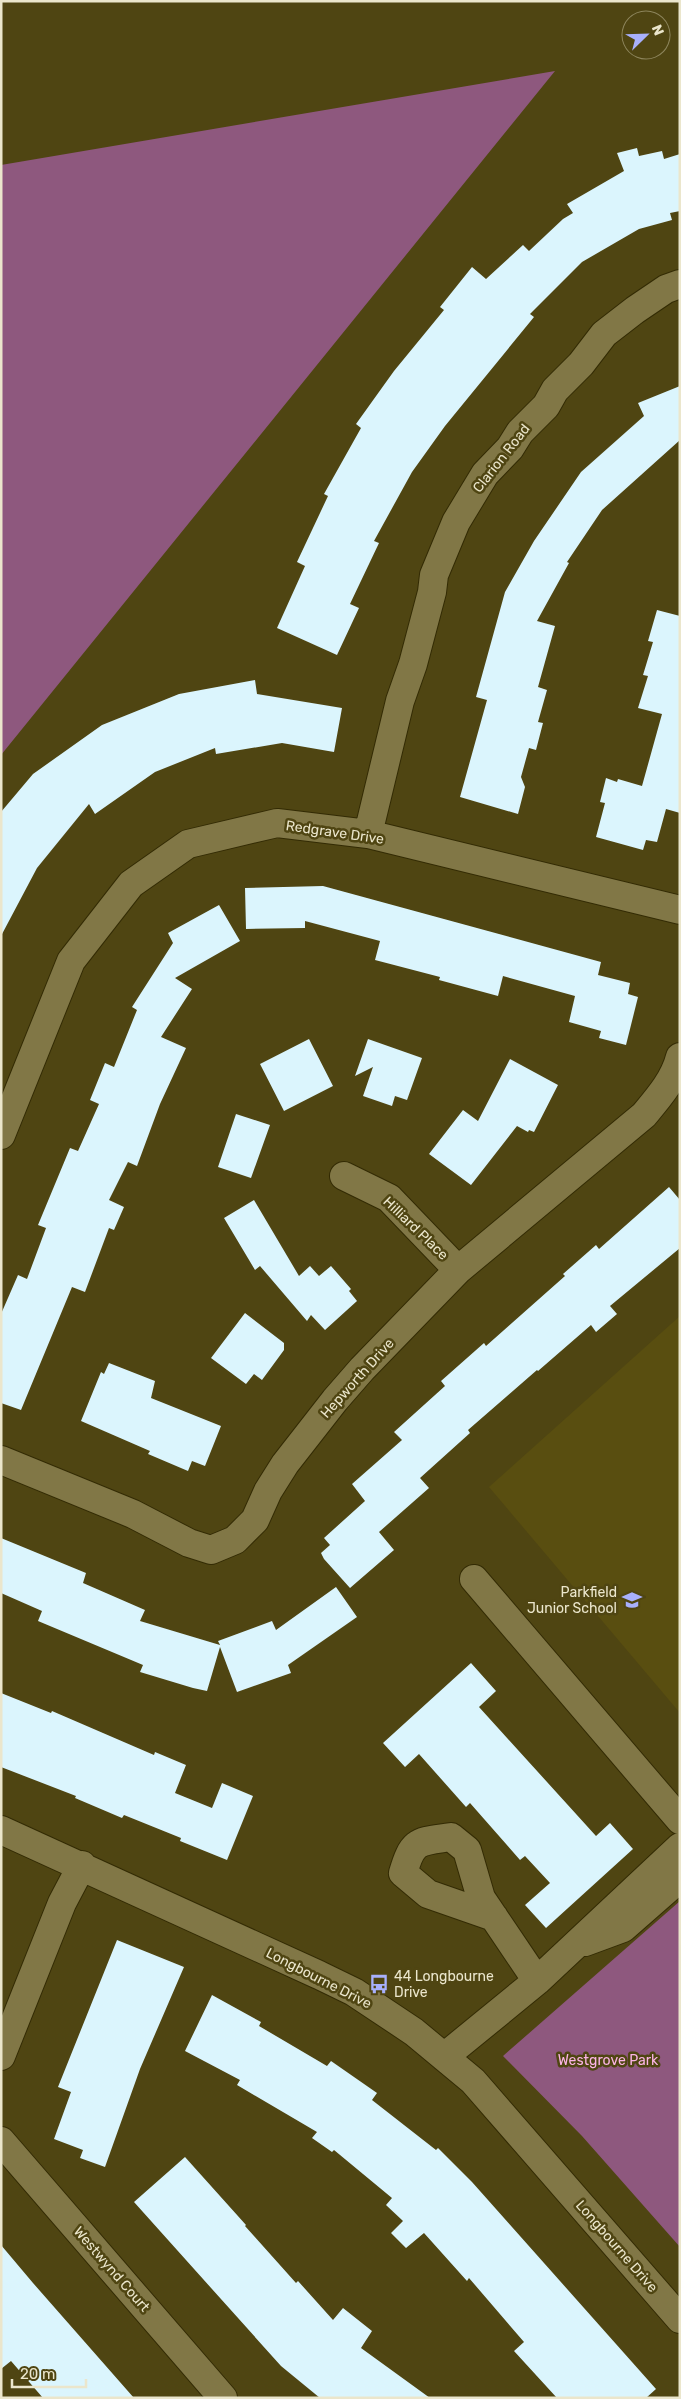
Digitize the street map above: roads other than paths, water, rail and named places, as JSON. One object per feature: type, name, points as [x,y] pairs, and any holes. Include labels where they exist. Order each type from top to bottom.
[{"type":"street","name":"Clarion Road","points":[[368,834],[389,753],[391,736],[432,592],[434,575],[456,522],[485,474],[510,448],[520,432],[546,406],[555,390],[575,370],[604,334],[666,289],[680,284]]},
{"type":"street","name":"Redgrave Drive","points":[[1,1134],[71,961],[132,884],[188,844],[277,823],[368,834],[680,910]]},
{"type":"street","name":"Hepworth Drive","points":[[1,1460],[133,1514],[189,1543],[211,1550],[235,1540],[255,1520],[268,1491],[285,1464],[335,1400],[458,1270],[644,1115],[660,1096],[676,1071],[680,1057]]},
{"type":"street","name":"Hilliard Place","points":[[344,1176],[389,1198],[458,1270]]},
{"type":"street","points":[[474,1579],[680,1820]]},
{"type":"street","name":"Longbourne Drive","points":[[1,1830],[82,1865],[354,1992],[414,2032],[472,2081],[510,2122],[680,2319]]},
{"type":"street","points":[[444,2057],[537,1981],[680,1847]]},
{"type":"street","points":[[1,2056],[62,1903],[82,1865]]},
{"type":"street","points":[[574,1946],[623,1928],[680,1878]]},
{"type":"street","points":[[494,1917],[537,1981]]},
{"type":"street","name":"Westwynd Court","points":[[1,2141],[222,2398]]},
{"type":"place","name":"Parkfield Junior School","points":[[632,1600]]},
{"type":"place","name":"44 Longbourne Drive","points":[[379,1984]]},
{"type":"park label","name":"Westgrove Park","points":[[608,2060]]}]
